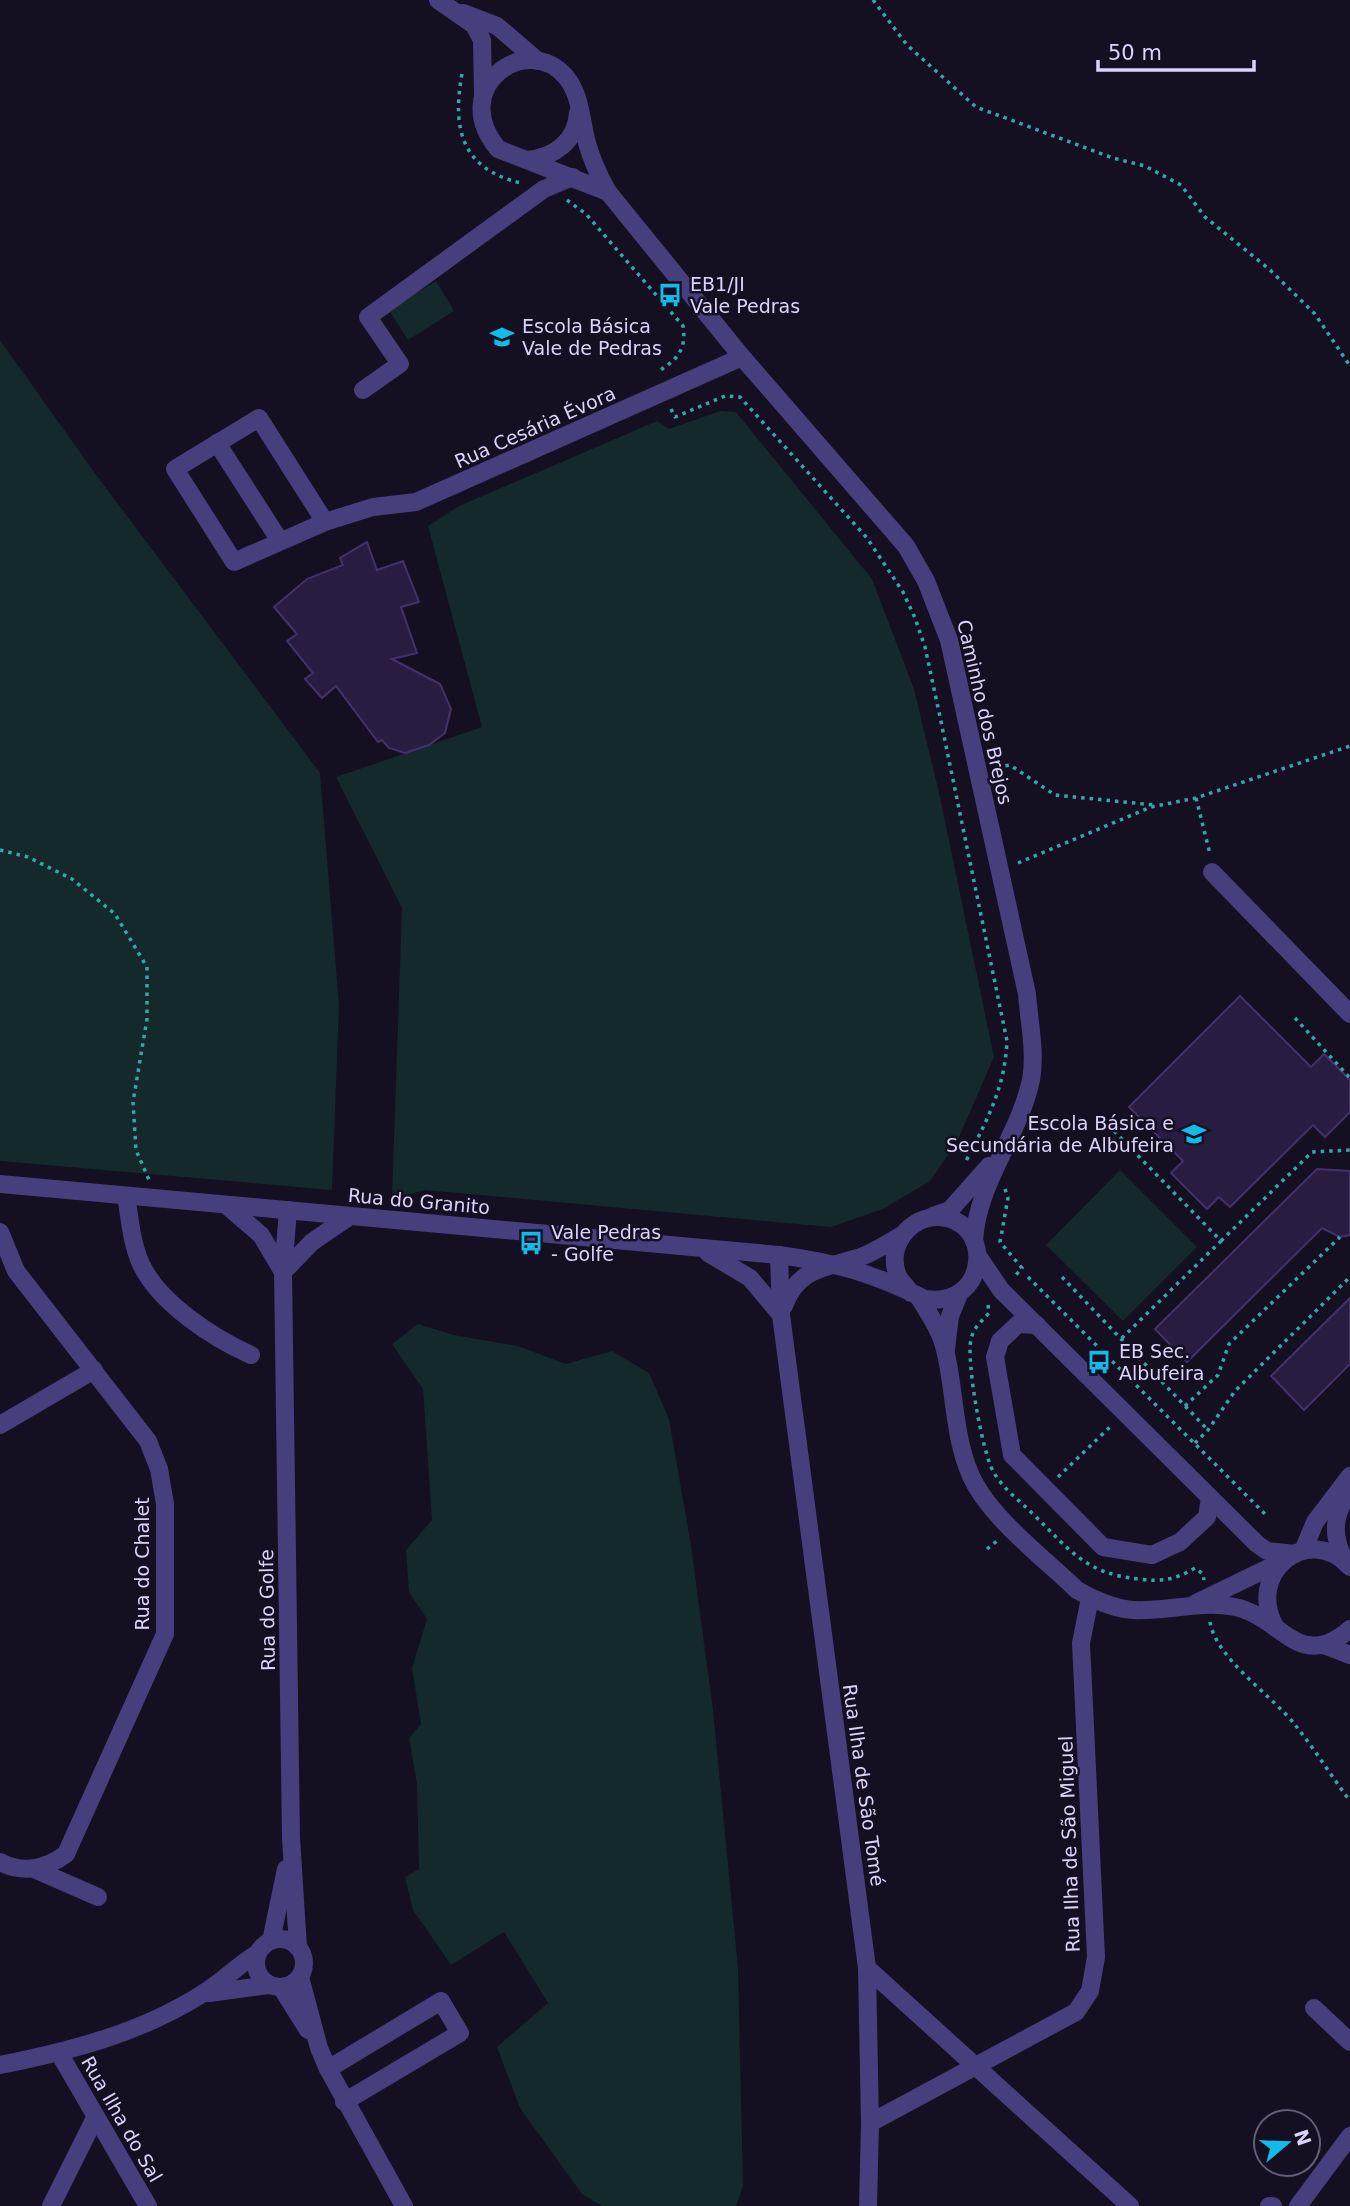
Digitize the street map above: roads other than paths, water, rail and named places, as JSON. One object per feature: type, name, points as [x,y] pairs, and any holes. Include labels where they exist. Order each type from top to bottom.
[{"type":"street","points":[[440,3],[497,26],[538,61],[564,75],[575,91],[579,106],[578,123],[571,138],[555,153],[527,160]]},
{"type":"street","points":[[440,3],[474,25],[482,40],[481,121],[486,135],[508,155],[608,192]]},
{"type":"street","points":[[483,94],[499,71],[513,64],[538,61]]},
{"type":"street","name":"Caminho dos Brejos","points":[[579,106],[594,167],[608,192],[742,357],[906,546],[926,581],[949,640],[1027,994],[1031,1041],[1031,1079],[1010,1138],[980,1207],[976,1249]]},
{"type":"street","points":[[363,390],[400,364],[368,317],[544,188],[573,177]]},
{"type":"street","name":"Rua Cesária Évora","points":[[217,443],[174,469],[234,562],[331,519],[373,507],[416,502],[742,357]]},
{"type":"street","points":[[280,541],[217,443],[259,418],[331,519]]},
{"type":"street","points":[[1212,872],[1350,1014]]},
{"type":"street","name":"Caminho dos Brejos","points":[[928,1218],[950,1210],[982,1176],[1010,1138]]},
{"type":"street","name":"Rua do Granito","points":[[0,1184],[779,1255],[834,1262],[870,1273],[915,1294]]},
{"type":"street","points":[[126,1196],[134,1246],[154,1284],[205,1331],[251,1355]]},
{"type":"street","points":[[226,1205],[261,1235],[284,1272],[312,1242],[350,1216]]},
{"type":"street","name":"Rua do Golfe","points":[[288,1210],[284,1272],[291,1838],[298,1947],[304,1961],[300,1976],[318,2048],[344,2102],[404,2206]]},
{"type":"street","points":[[1349,1566],[1333,1554],[1293,1556],[1266,1550],[1210,1498],[1001,1290],[967,1230],[950,1219],[928,1218],[914,1223],[902,1235],[894,1263],[898,1277],[915,1294],[935,1322],[946,1352],[963,1452],[971,1476],[986,1502],[1077,1590],[1090,1598],[1132,1610],[1202,1602],[1237,1607],[1298,1643],[1324,1645],[1350,1655]]},
{"type":"street","name":"Rua do Chalet","points":[[0,1233],[16,1271],[148,1441],[159,1469],[165,1504],[165,1634],[66,1854],[53,1864],[34,1869]]},
{"type":"street","name":"Rua do Granito","points":[[834,1262],[858,1258],[902,1235]]},
{"type":"street","points":[[699,1248],[751,1278],[781,1315]]},
{"type":"street","points":[[946,1352],[950,1316],[959,1294],[970,1284],[976,1270],[976,1249]]},
{"type":"street","name":"Rua Ilha de São Tomé","points":[[779,1255],[781,1315],[867,1968],[870,2123]]},
{"type":"street","points":[[781,1315],[791,1287],[834,1262]]},
{"type":"street","points":[[915,1294],[933,1301],[959,1294]]},
{"type":"street","points":[[1037,1325],[1018,1324],[1000,1341],[995,1357],[1012,1455],[1046,1490],[1103,1547],[1152,1555],[1180,1542],[1207,1517],[1210,1498]]},
{"type":"street","points":[[0,1425],[94,1370]]},
{"type":"street","points":[[1276,1628],[1269,1616],[1266,1594],[1272,1573],[1293,1556],[1350,1475]]},
{"type":"street","points":[[1349,1566],[1335,1532],[1337,1512],[1350,1491]]},
{"type":"street","points":[[1202,1602],[1293,1556]]},
{"type":"street","name":"Rua Ilha de São Miguel","points":[[870,2123],[1076,2012],[1090,1991],[1096,1958],[1081,1643],[1090,1598]]},
{"type":"street","points":[[1324,1645],[1350,1629]]},
{"type":"street","points":[[291,1838],[265,1947],[256,1967],[275,1986],[318,2048]]},
{"type":"street","points":[[0,1862],[12,1868],[34,1869],[98,1897]]},
{"type":"street","points":[[202,1994],[236,1966],[265,1947],[285,1940],[298,1947]]},
{"type":"street","points":[[867,1968],[1130,2206]]},
{"type":"street","points":[[0,2064],[59,2053],[132,2029],[202,1994],[226,1988],[275,1986],[300,1976]]},
{"type":"street","points":[[328,2070],[441,2001],[460,2033],[344,2102]]},
{"type":"street","points":[[1314,2008],[1350,2042]]},
{"type":"street","name":"Rua Ilha do Sal","points":[[59,2053],[94,2118],[148,2206]]},
{"type":"street","points":[[51,2206],[94,2118]]},
{"type":"street","points":[[868,2206],[870,2123]]},
{"type":"street","points":[[1298,2206],[1350,2136]]},
{"type":"place","name":"EB1/JI Vale Pedras","points":[[670,295]]},
{"type":"place","name":"Escola Básica Vale de Pedras","points":[[502,337]]},
{"type":"place","name":"Escola Básica e Secundária de Albufeira","points":[[1194,1134]]},
{"type":"place","name":"Vale Pedras - Golfe","points":[[531,1243]]},
{"type":"place","name":"EB Sec. Albufeira","points":[[1099,1362]]}]
